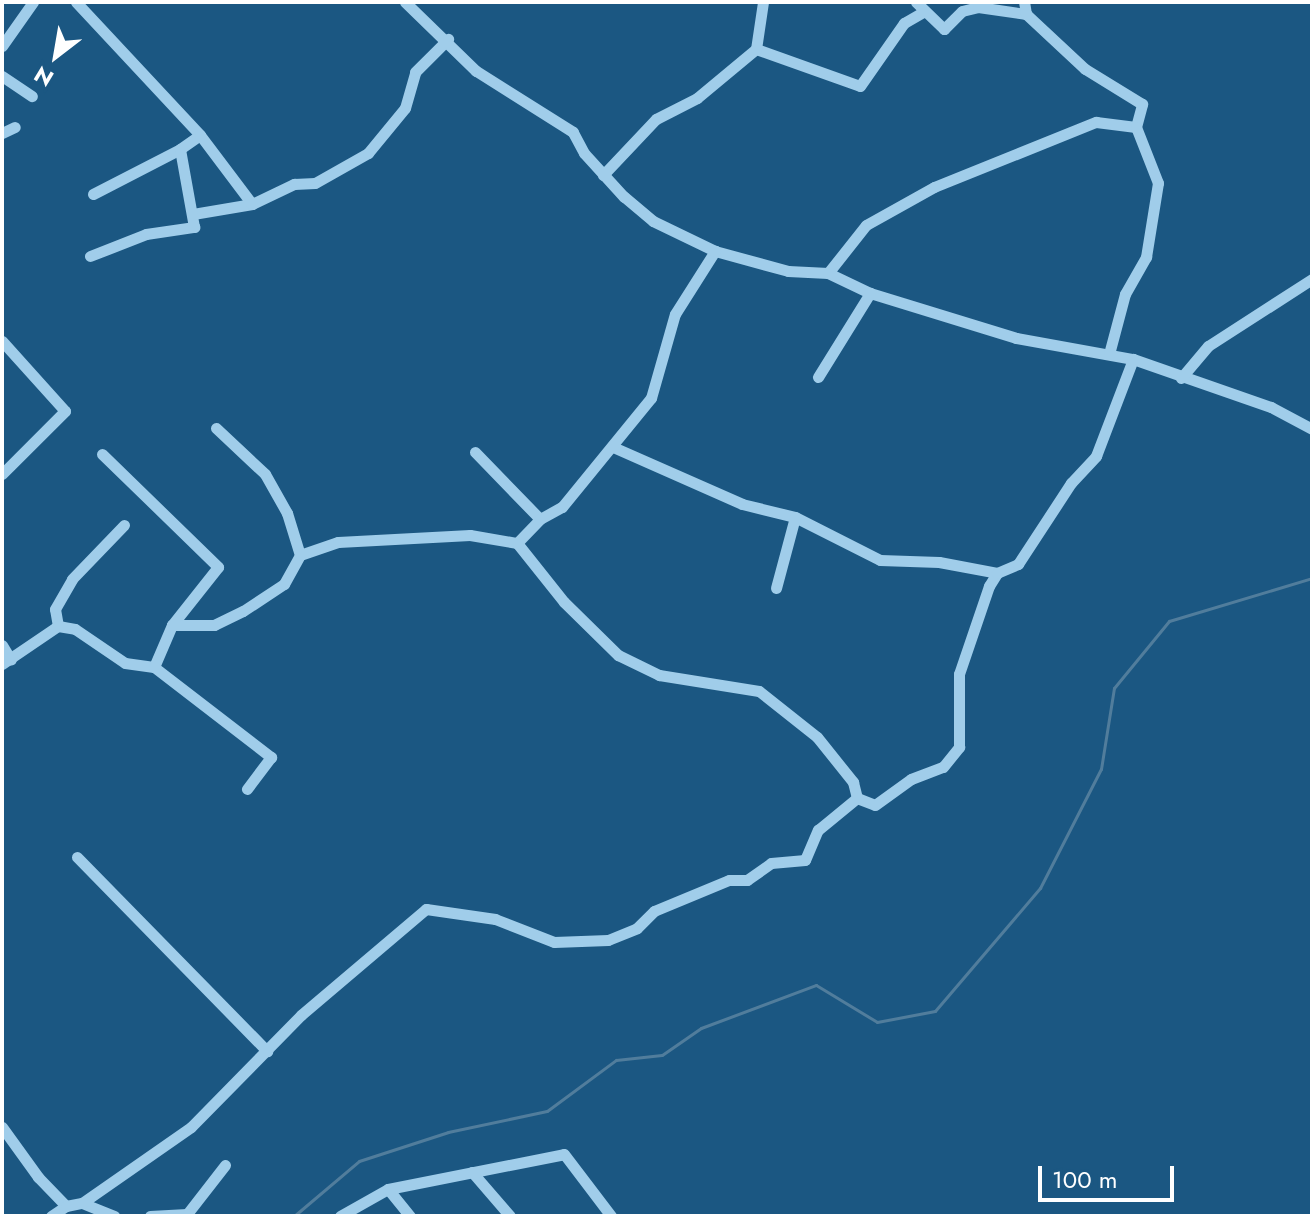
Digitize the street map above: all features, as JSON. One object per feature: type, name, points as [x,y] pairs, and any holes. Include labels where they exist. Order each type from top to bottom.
[{"type":"street","points":[[2,46],[33,2]]},
{"type":"street","points":[[76,2],[200,135],[252,204]]},
{"type":"street","points":[[405,2],[448,39],[476,71],[573,132],[603,175],[653,221],[715,251],[788,271],[828,273],[870,293],[1004,335],[1133,359],[1271,407],[1312,429]]},
{"type":"street","points":[[603,175],[656,119],[697,98],[756,49],[763,2]]},
{"type":"street","points":[[756,49],[860,86],[904,23],[919,7],[944,29],[962,11],[978,7],[1025,8],[1085,69],[1142,104],[1136,127],[1158,183],[1146,257],[1125,294],[1109,354]]},
{"type":"street","points":[[193,214],[252,204],[294,184],[315,183],[368,153],[405,108],[415,72],[448,39]]},
{"type":"street","points":[[2,76],[32,96]]},
{"type":"street","points":[[828,273],[866,225],[934,187],[1096,122],[1136,127]]},
{"type":"street","points":[[2,133],[15,127]]},
{"type":"street","points":[[93,194],[180,149],[200,135]]},
{"type":"street","points":[[90,256],[146,234],[192,229],[193,214],[180,149]]},
{"type":"street","points":[[517,543],[540,519],[562,507],[651,398],[675,314],[715,251]]},
{"type":"street","points":[[1181,378],[1208,346],[1312,279]]},
{"type":"street","points":[[818,377],[870,293]]},
{"type":"street","points":[[2,341],[65,411],[2,474]]},
{"type":"street","points":[[613,447],[742,504],[795,517],[880,560],[939,562],[997,573],[1018,564],[1071,483],[1096,456],[1133,359]]},
{"type":"street","points":[[216,428],[265,474],[287,513],[300,555]]},
{"type":"street","points":[[475,452],[540,519]]},
{"type":"street","points":[[102,454],[218,567],[172,625],[154,667]]},
{"type":"street","points":[[776,588],[795,517]]},
{"type":"street","points":[[58,626],[55,609],[72,579],[124,525]]},
{"type":"street","points":[[172,625],[214,625],[243,611],[284,584],[300,555],[338,542],[385,536],[470,535],[517,543],[564,602],[618,655],[659,675],[759,691],[817,737],[853,782],[857,798],[871,805],[879,803],[911,779],[943,767],[959,747],[959,674],[997,573]]},
{"type":"street","points":[[2,645],[6,662],[58,626],[75,629],[125,663],[154,667],[271,757],[247,789]]},
{"type":"street","points":[[51,1216],[66,1206],[82,1203],[191,1127],[267,1051],[426,909],[495,919],[554,942],[590,937],[608,940],[637,928],[654,911],[729,880],[747,880],[771,863],[805,860],[818,830],[857,798]]},
{"type":"street","points":[[77,857],[267,1051]]},
{"type":"street","points":[[2,1127],[38,1177],[66,1206]]},
{"type":"street","points":[[340,1216],[388,1189],[564,1154],[611,1216]]},
{"type":"street","points":[[150,1216],[187,1214],[225,1165]]},
{"type":"street","points":[[472,1172],[510,1216]]},
{"type":"street","points":[[388,1189],[396,1211],[410,1216]]},
{"type":"street","points":[[82,1203],[114,1216]]},
{"type":"waterway","points":[[294,1216],[359,1161],[448,1132],[547,1111],[616,1060],[662,1055],[701,1028],[816,985],[877,1022],[935,1011],[1040,888],[1101,769],[1114,688],[1169,621],[1312,578]]}]
